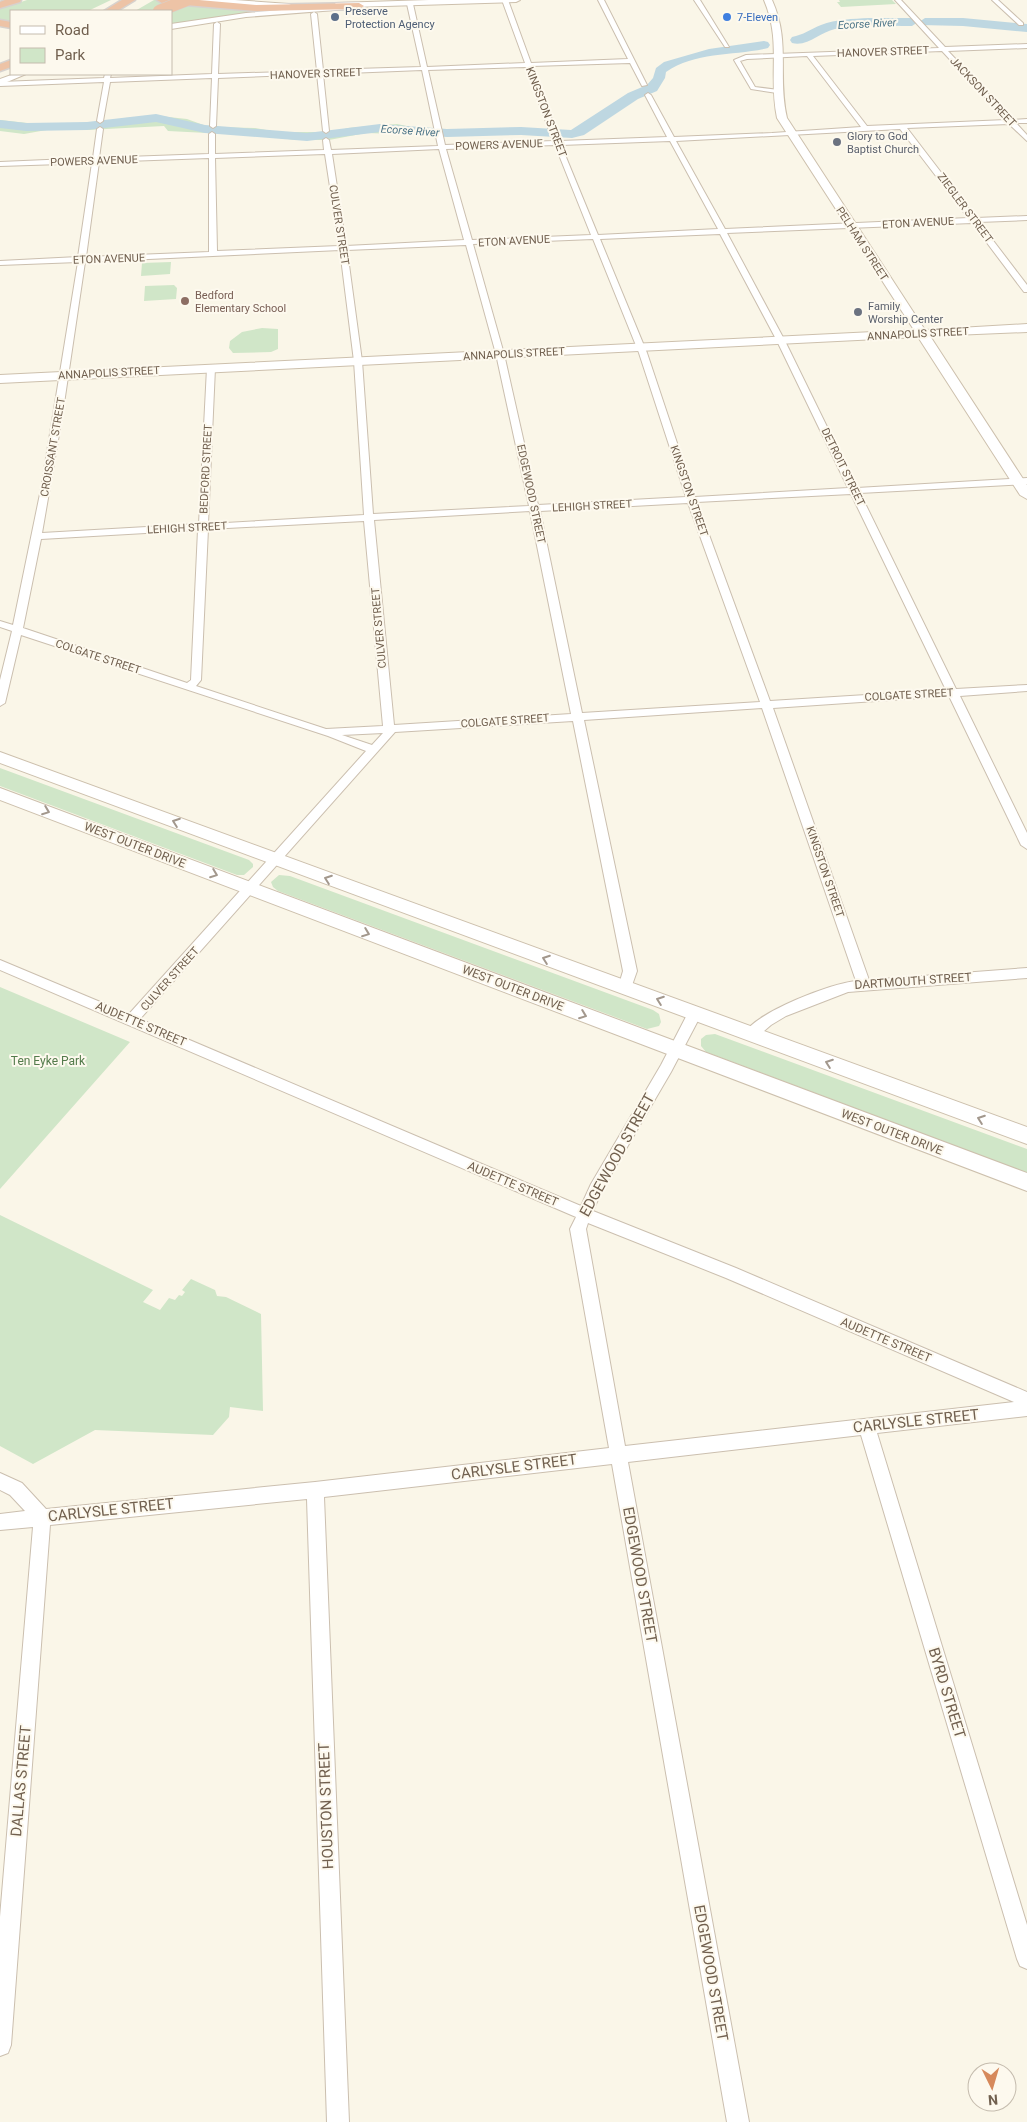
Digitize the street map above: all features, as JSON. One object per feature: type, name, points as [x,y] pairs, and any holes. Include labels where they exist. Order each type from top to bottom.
[{"type":"highway","points":[[0,5],[16,0]]},
{"type":"highway","points":[[105,10],[115,0]]},
{"type":"highway","points":[[162,0],[256,6],[359,6]]},
{"type":"highway","points":[[162,10],[188,0]]},
{"type":"highway","points":[[244,0],[345,5]]},
{"type":"highway","points":[[105,10],[135,2]]},
{"type":"highway","points":[[125,10],[135,2]]},
{"type":"street","points":[[199,0],[256,6],[359,6]]},
{"type":"street","name":"KINGSTON STREET","points":[[506,0],[555,136],[640,347],[692,500],[766,704],[864,985]]},
{"type":"street","points":[[172,27],[246,15],[390,2],[410,4],[516,0]]},
{"type":"street","points":[[601,0],[644,85]]},
{"type":"street","points":[[697,0],[727,46]]},
{"type":"street","name":"PELHAM STREET","points":[[768,0],[779,25],[778,91],[781,115],[790,133],[921,334],[1023,481],[1027,494]]},
{"type":"street","name":"JACKSON STREET","points":[[898,0],[1027,140]]},
{"type":"street","points":[[995,0],[1021,24]]},
{"type":"street","name":"EDGEWOOD STREET","points":[[410,4],[439,133],[500,354],[534,509],[630,971],[625,988]]},
{"type":"street","points":[[246,15],[254,13],[256,6]]},
{"type":"street","name":"CULVER STREET","points":[[132,1020],[389,733],[369,519],[358,361],[351,298],[327,152],[314,14]]},
{"type":"street","points":[[214,254],[212,249],[211,156],[217,24]]},
{"type":"street","name":"HANOVER STREET","points":[[778,91],[753,88],[737,61],[739,59],[780,56],[1027,46]]},
{"type":"street","points":[[809,55],[865,128]]},
{"type":"street","name":"HANOVER STREET","points":[[0,83],[321,74],[632,61]]},
{"type":"street","points":[[0,83],[20,75]]},
{"type":"street","name":"CROISSANT STREET","points":[[0,703],[18,630],[66,375],[108,75]]},
{"type":"street","name":"DETROIT STREET","points":[[648,95],[748,276],[781,341],[1027,845]]},
{"type":"street","name":"POWERS AVENUE","points":[[0,164],[443,148],[555,136],[672,138],[1027,121]]},
{"type":"street","name":"ZIEGLER STREET","points":[[902,127],[1027,290]]},
{"type":"street","name":"ETON AVENUE","points":[[0,264],[1027,218]]},
{"type":"street","name":"ANNAPOLIS STREET","points":[[0,379],[1027,328]]},
{"type":"street","name":"BEDFORD STREET","points":[[190,687],[196,680],[211,368]]},
{"type":"street","name":"LEHIGH STREET","points":[[36,536],[369,519],[1023,481]]},
{"type":"street","name":"COLGATE STREET","points":[[0,624],[325,734],[1027,688]]},
{"type":"street","points":[[325,734],[374,750]]},
{"type":"street","points":[[0,757],[1027,1136]]},
{"type":"street","name":"WEST OUTER DRIVE","points":[[0,794],[1027,1182]]},
{"type":"street","name":"AUDETTE STREET","points":[[0,965],[583,1214],[731,1273],[1027,1400]]},
{"type":"street","name":"DARTMOUTH STREET","points":[[751,1034],[766,1021],[782,1012],[847,986],[1027,973]]},
{"type":"street","points":[[676,1050],[695,1013]]},
{"type":"street","name":"EDGEWOOD STREET","points":[[676,1050],[596,1188],[578,1229],[738,2122]]},
{"type":"street","name":"CARLYSLE STREET","points":[[0,1522],[315,1490],[1027,1408]]},
{"type":"street","name":"BYRD STREET","points":[[867,1426],[1027,1959]]},
{"type":"street","points":[[0,1481],[16,1489],[42,1517]]},
{"type":"street","name":"HOUSTON STREET","points":[[315,1490],[338,2122]]},
{"type":"street","name":"DALLAS STREET","points":[[0,2045],[42,1517]]},
{"type":"green space","points":[[27,0],[111,0],[90,10],[10,10],[10,24],[0,21],[0,9]]},
{"type":"green space","points":[[154,0],[235,0],[252,2],[252,10],[248,13],[172,26],[172,10],[137,10]]},
{"type":"green space","points":[[839,0],[892,0],[896,4],[841,7],[837,2],[840,2]]},
{"type":"green space","points":[[159,116],[187,119],[209,127],[255,128],[278,132],[335,132],[348,128],[397,124],[431,131],[431,135],[366,133],[329,140],[296,140],[265,136],[168,131],[164,126],[87,130],[52,129],[24,134],[0,131],[0,120],[46,125],[110,122],[125,118]]},
{"type":"green space","points":[[171,262],[170,274],[141,276],[142,263]]},
{"type":"green space","points":[[174,285],[177,288],[176,299],[144,301],[145,286]]},
{"type":"green space","points":[[262,328],[278,329],[278,349],[271,352],[233,353],[229,348],[230,341],[242,332]]},
{"type":"green space","points":[[0,768],[249,860],[253,867],[244,875],[237,875],[0,786]]},
{"type":"green space","points":[[279,875],[290,876],[653,1010],[659,1014],[661,1022],[659,1026],[647,1029],[278,891],[271,882]]},
{"type":"green space","name":"Ten Eyke Park","points":[[0,987],[130,1042],[0,1189]]},
{"type":"green space","points":[[715,1034],[1027,1149],[1027,1173],[706,1052],[701,1046],[701,1039],[706,1035]]},
{"type":"green space","points":[[0,1215],[153,1290],[143,1302],[160,1310],[169,1298],[175,1300],[179,1295],[182,1296],[185,1292],[182,1290],[191,1279],[215,1290],[217,1296],[226,1297],[261,1314],[263,1411],[230,1407],[229,1417],[213,1435],[95,1430],[33,1464],[0,1446]]},
{"type":"waterway","name":"Ecorse River","points":[[796,40],[805,39],[827,27],[847,23],[912,22]]},
{"type":"waterway","name":"Ecorse River","points":[[925,22],[963,22],[1027,28]]},
{"type":"waterway","name":"Ecorse River","points":[[0,124],[26,127],[87,126],[156,118],[205,129],[307,137],[380,128],[447,133],[521,131],[572,134],[579,132],[633,96],[652,88],[659,78],[660,71],[669,65],[709,52],[764,45]]},
{"type":"place","name":"Preserve Protection Agency","points":[[335,17]]},
{"type":"place","name":"7-Eleven","points":[[727,17]]},
{"type":"place","name":"Glory to God Baptist Church","points":[[837,142]]},
{"type":"place","name":"Bedford Elementary School","points":[[185,301]]},
{"type":"place","name":"Family Worship Center","points":[[858,312]]}]
